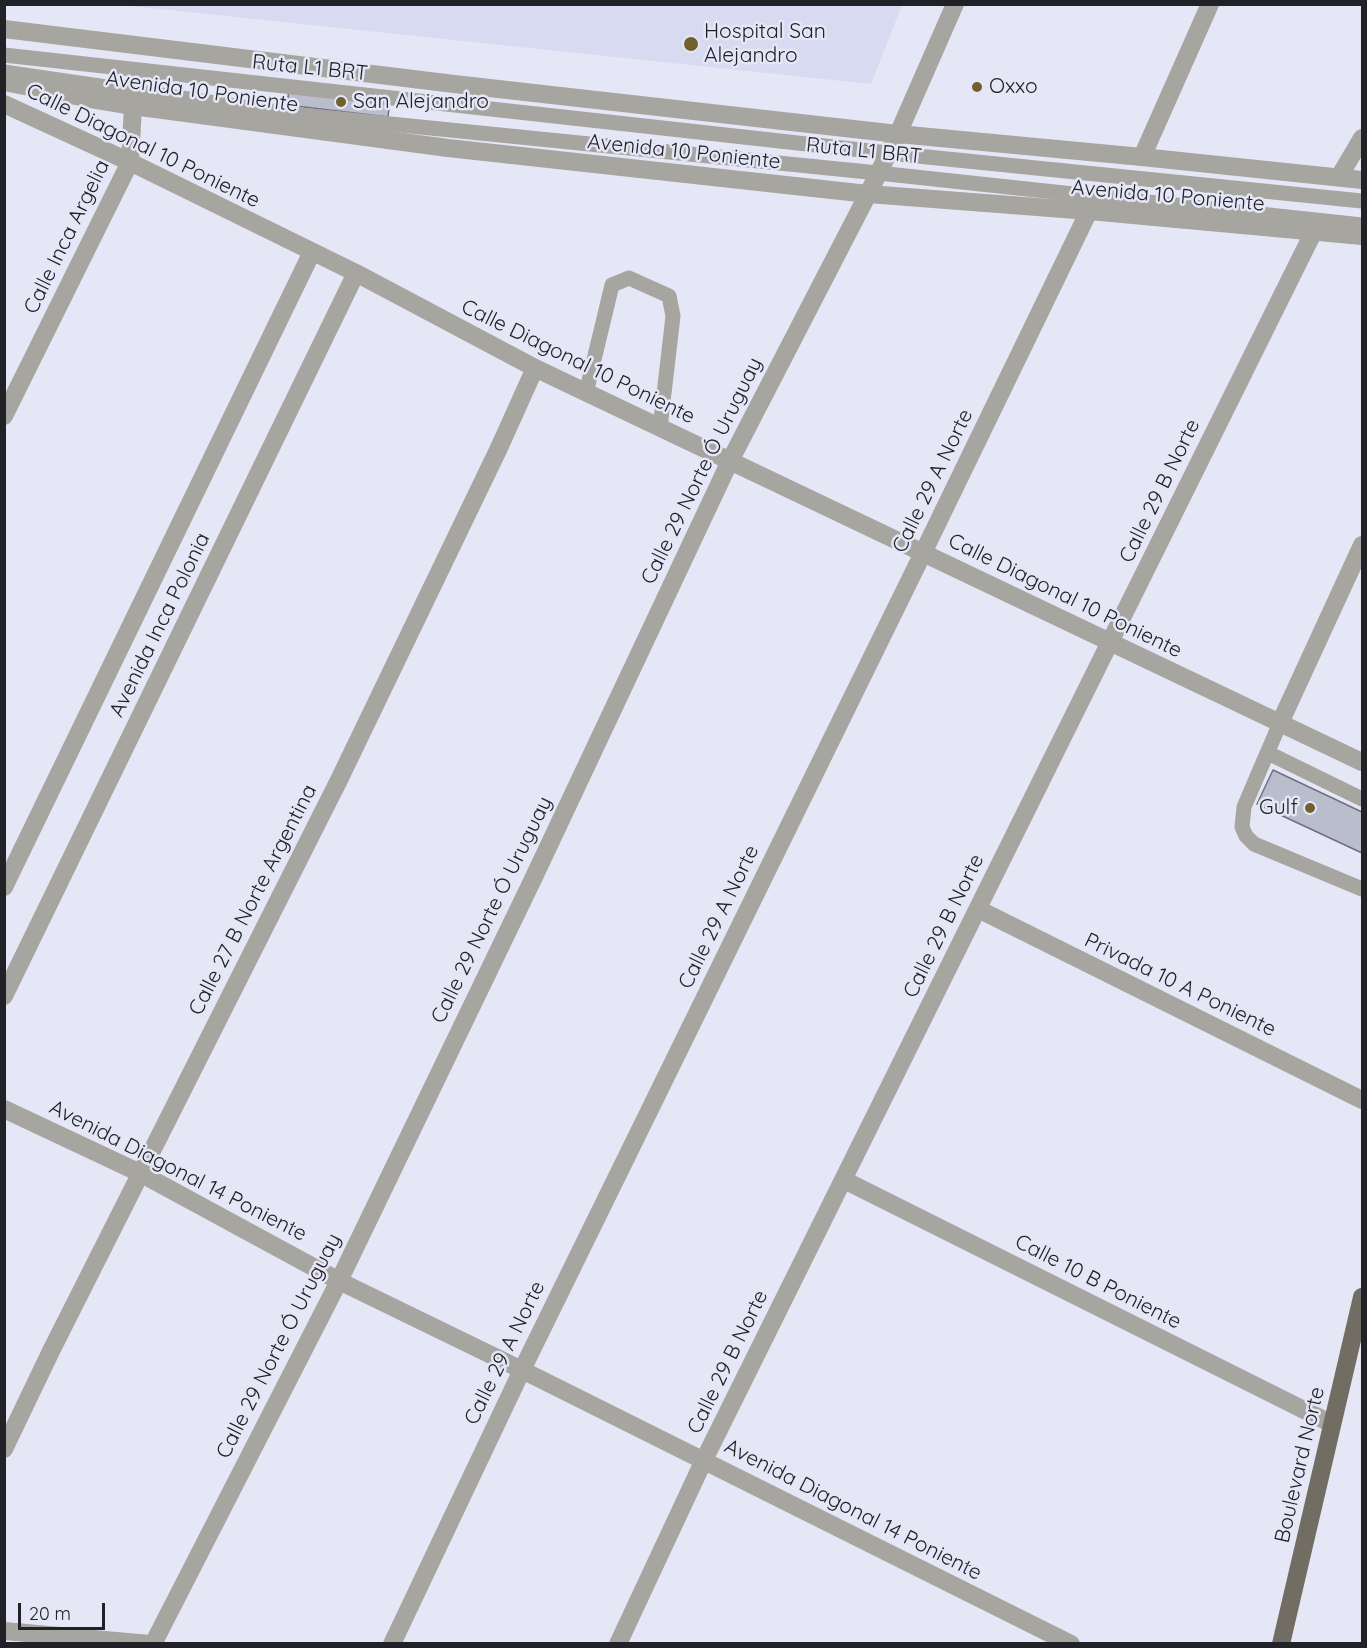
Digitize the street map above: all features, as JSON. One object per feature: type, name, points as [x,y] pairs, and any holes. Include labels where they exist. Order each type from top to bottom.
[{"type":"main road","name":"Boulevard Norte","points":[[1281,1644],[1362,1297]]},
{"type":"street","points":[[868,194],[898,134],[955,4]]},
{"type":"street","points":[[1142,157],[1210,4]]},
{"type":"street","name":"Avenida 10 Poniente","points":[[4,29],[898,134],[1362,180]]},
{"type":"street","name":"Avenida 10 Poniente","points":[[4,82],[133,106],[448,148],[868,194],[1362,236]]},
{"type":"street","name":"Calle Diagonal 10 Poniente","points":[[4,104],[130,162],[356,273],[586,393],[1362,762]]},
{"type":"street","name":"Calle Inca Argelia","points":[[4,416],[130,162],[133,106]]},
{"type":"street","points":[[1339,177],[1362,138]]},
{"type":"street","name":"Calle 29 Norte Ó Uruguay","points":[[152,1644],[339,1281],[539,866],[730,461],[868,194]]},
{"type":"street","name":"Calle 29 A Norte","points":[[392,1644],[522,1370],[1089,211]]},
{"type":"street","name":"Calle 29 B Norte","points":[[618,1644],[704,1460],[1314,231]]},
{"type":"street","name":"Avenida Inca Polonia","points":[[4,887],[312,252]]},
{"type":"street","name":"Avenida Inca Polonia","points":[[4,996],[356,273]]},
{"type":"street","name":"Calle 27 B Norte Argentina","points":[[4,1449],[140,1173],[345,769],[535,368]]},
{"type":"street","points":[[1280,723],[1362,546]]},
{"type":"street","name":"Privada 10 A Poniente","points":[[978,909],[1362,1100]]},
{"type":"street","name":"Avenida Diagonal 14 Poniente","points":[[4,1108],[140,1173],[339,1281],[1071,1644]]},
{"type":"street","name":"Calle 10 B Poniente","points":[[844,1180],[1332,1424]]},
{"type":"street","points":[[4,1631],[152,1644]]},
{"type":"lane","name":"Ruta L1 BRT","points":[[4,56],[888,153],[1362,201]]},
{"type":"lane","name":"Ruta L1 BRT","points":[[4,72],[291,114],[878,173],[1362,225]]},
{"type":"lane","points":[[586,393],[612,285],[629,278],[669,296],[673,316],[660,428]]},
{"type":"lane","points":[[1280,723],[1244,807],[1242,827],[1246,836],[1254,844],[1362,889]]},
{"type":"lane","points":[[1268,753],[1362,799]]},
{"type":"shaded area","name":"Hospital San Alejandro","points":[[122,5],[902,5],[871,84]]},
{"type":"building","points":[[289,89],[390,100],[388,117],[287,105]]},
{"type":"building","name":"Gulf","points":[[1273,770],[1362,812],[1362,853],[1257,804]]},
{"type":"place","name":"Hospital San Alejandro","points":[[691,44]]},
{"type":"place","name":"Oxxo","points":[[977,87]]},
{"type":"place","name":"San Alejandro","points":[[341,102]]},
{"type":"place","name":"Gulf","points":[[1310,808]]}]
